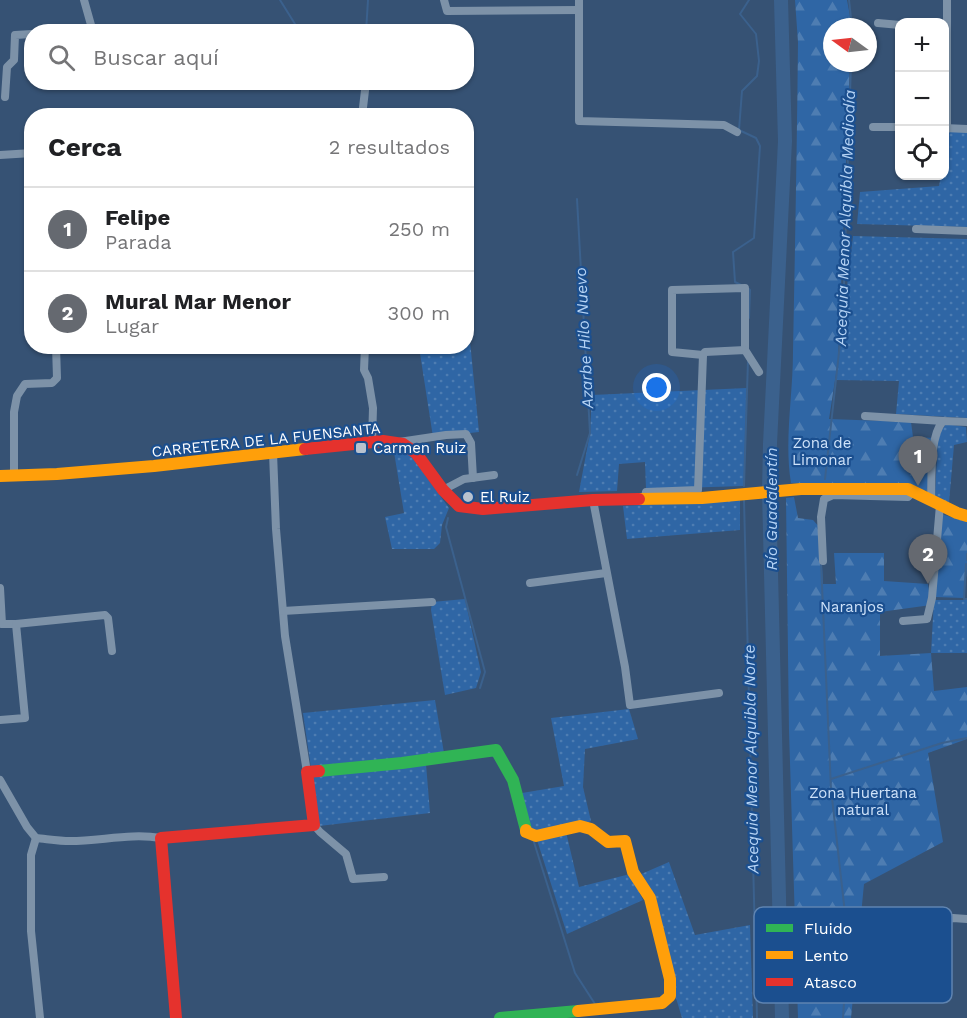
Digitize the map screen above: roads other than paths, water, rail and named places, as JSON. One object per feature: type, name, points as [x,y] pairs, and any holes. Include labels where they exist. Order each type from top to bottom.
[{"type":"street","points":[[84,0],[89,24]]},
{"type":"street","points":[[444,0],[447,11],[579,10]]},
{"type":"street","points":[[579,0],[579,121],[724,125],[736,132]]},
{"type":"street","points":[[946,18],[947,0]]},
{"type":"street","points":[[878,23],[895,25]]},
{"type":"street","points":[[5,97],[7,67],[14,60],[15,35],[24,34]]},
{"type":"street","points":[[946,72],[946,126]]},
{"type":"street","points":[[363,108],[365,90]]},
{"type":"street","points":[[873,127],[895,127]]},
{"type":"street","points":[[949,129],[967,129]]},
{"type":"street","points":[[0,155],[24,154]]},
{"type":"street","points":[[916,229],[967,231]]},
{"type":"street","points":[[745,350],[705,352],[703,355],[672,352],[672,290],[745,288],[745,350],[759,372]]},
{"type":"street","points":[[14,475],[16,396],[25,384],[52,384],[57,378],[56,354]]},
{"type":"street","points":[[365,354],[364,370],[368,378],[372,408],[372,442]]},
{"type":"street","points":[[645,498],[646,492],[698,490],[703,355]]},
{"type":"street","points":[[865,416],[967,422]]},
{"type":"street","points":[[903,621],[927,620],[931,605],[936,502],[934,440],[938,427],[943,421]]},
{"type":"street","points":[[396,443],[466,434],[471,443],[474,478]]},
{"type":"street","name":"CARRETERA DE LA FUENSANTA","points":[[0,476],[154,466],[382,441],[403,444],[416,453],[443,490],[459,506],[483,509],[593,500],[702,498],[801,489],[908,489],[967,516]]},
{"type":"street","points":[[273,453],[276,529],[285,636],[314,825],[346,854],[353,879],[384,877]]},
{"type":"street","points":[[443,490],[464,479],[494,476]]},
{"type":"street","points":[[823,561],[821,517],[824,499],[833,495],[908,497],[914,491]]},
{"type":"street","points":[[593,500],[625,667],[630,705],[719,693]]},
{"type":"street","points":[[530,583],[606,573]]},
{"type":"street","points":[[0,588],[2,624],[105,615],[108,618],[112,651]]},
{"type":"street","points":[[283,610],[432,602]]},
{"type":"street","points":[[0,720],[25,718],[16,624]]},
{"type":"street","points":[[307,772],[402,763],[496,750],[513,780],[526,832],[536,836],[580,826],[591,829],[608,842],[625,841],[633,872],[650,898],[670,979],[670,996],[662,1003],[595,1014],[500,1018]]},
{"type":"street","points":[[0,780],[36,838],[70,841],[118,836],[161,838],[314,825]]},
{"type":"street","points":[[36,838],[31,855],[31,931],[40,1018]]},
{"type":"street","points":[[161,838],[176,1018]]},
{"type":"street","points":[[952,918],[967,919]]},
{"type":"waterway","points":[[280,0],[295,24]]},
{"type":"waterway","points":[[366,24],[368,0]]},
{"type":"waterway","name":"Acequia Menor Alquibla Norte","points":[[741,285],[735,282],[733,252],[754,238],[760,146],[756,138],[739,130],[742,91],[757,76],[759,61],[756,34],[740,14],[749,0]]},
{"type":"waterway","name":"Río Guadalentín","points":[[779,907],[769,492],[785,141],[781,0]]},
{"type":"waterway","name":"Acequia Menor Alquibla Mediodía","points":[[849,0],[851,18]]},
{"type":"waterway","name":"Acequia Menor Alquibla Mediodía","points":[[825,479],[843,316],[851,72]]},
{"type":"waterway","name":"Azarbe Hilo Nuevo","points":[[577,199],[590,433],[577,475]]},
{"type":"waterway","name":"Acequia Menor Alquibla Norte","points":[[749,289],[749,318]]},
{"type":"waterway","name":"Acequia Menor Alquibla Norte","points":[[744,486],[748,360]]},
{"type":"waterway","name":"Acequia Menor Alquibla Norte","points":[[744,500],[754,907]]},
{"type":"waterway","name":"Azarbe Hilo Nuevo","points":[[448,518],[446,527],[485,672],[480,688]]},
{"type":"waterway","points":[[967,554],[967,560]]},
{"type":"waterway","name":"Acequia Menor Alquibla Mediodía","points":[[821,563],[831,789],[844,907]]},
{"type":"waterway","points":[[966,564],[964,599],[967,599]]},
{"type":"waterway","points":[[831,779],[942,743],[967,738]]},
{"type":"waterway","name":"Azarbe Hilo Nuevo","points":[[533,839],[575,973],[595,1004]]},
{"type":"waterway","name":"Acequia Menor Alquibla Norte","points":[[757,1003],[757,1018]]},
{"type":"waterway","name":"Río Guadalentín","points":[[782,1003],[782,1018]]},
{"type":"waterway","name":"Acequia Menor Alquibla Mediodía","points":[[843,1018],[844,1003]]},
{"type":"place","name":"Carmen Ruiz","points":[[361,448]]},
{"type":"place","name":"Felipe","points":[[918,486]]},
{"type":"place","name":"El Ruiz","points":[[468,497]]},
{"type":"place","name":"Mural Mar Menor","points":[[928,584]]},
{"type":"park label","name":"Zona de Limonar","points":[[822,452]]},
{"type":"park label","name":"Naranjos","points":[[852,607]]},
{"type":"park label","name":"Zona Huertana natural","points":[[863,802]]}]
